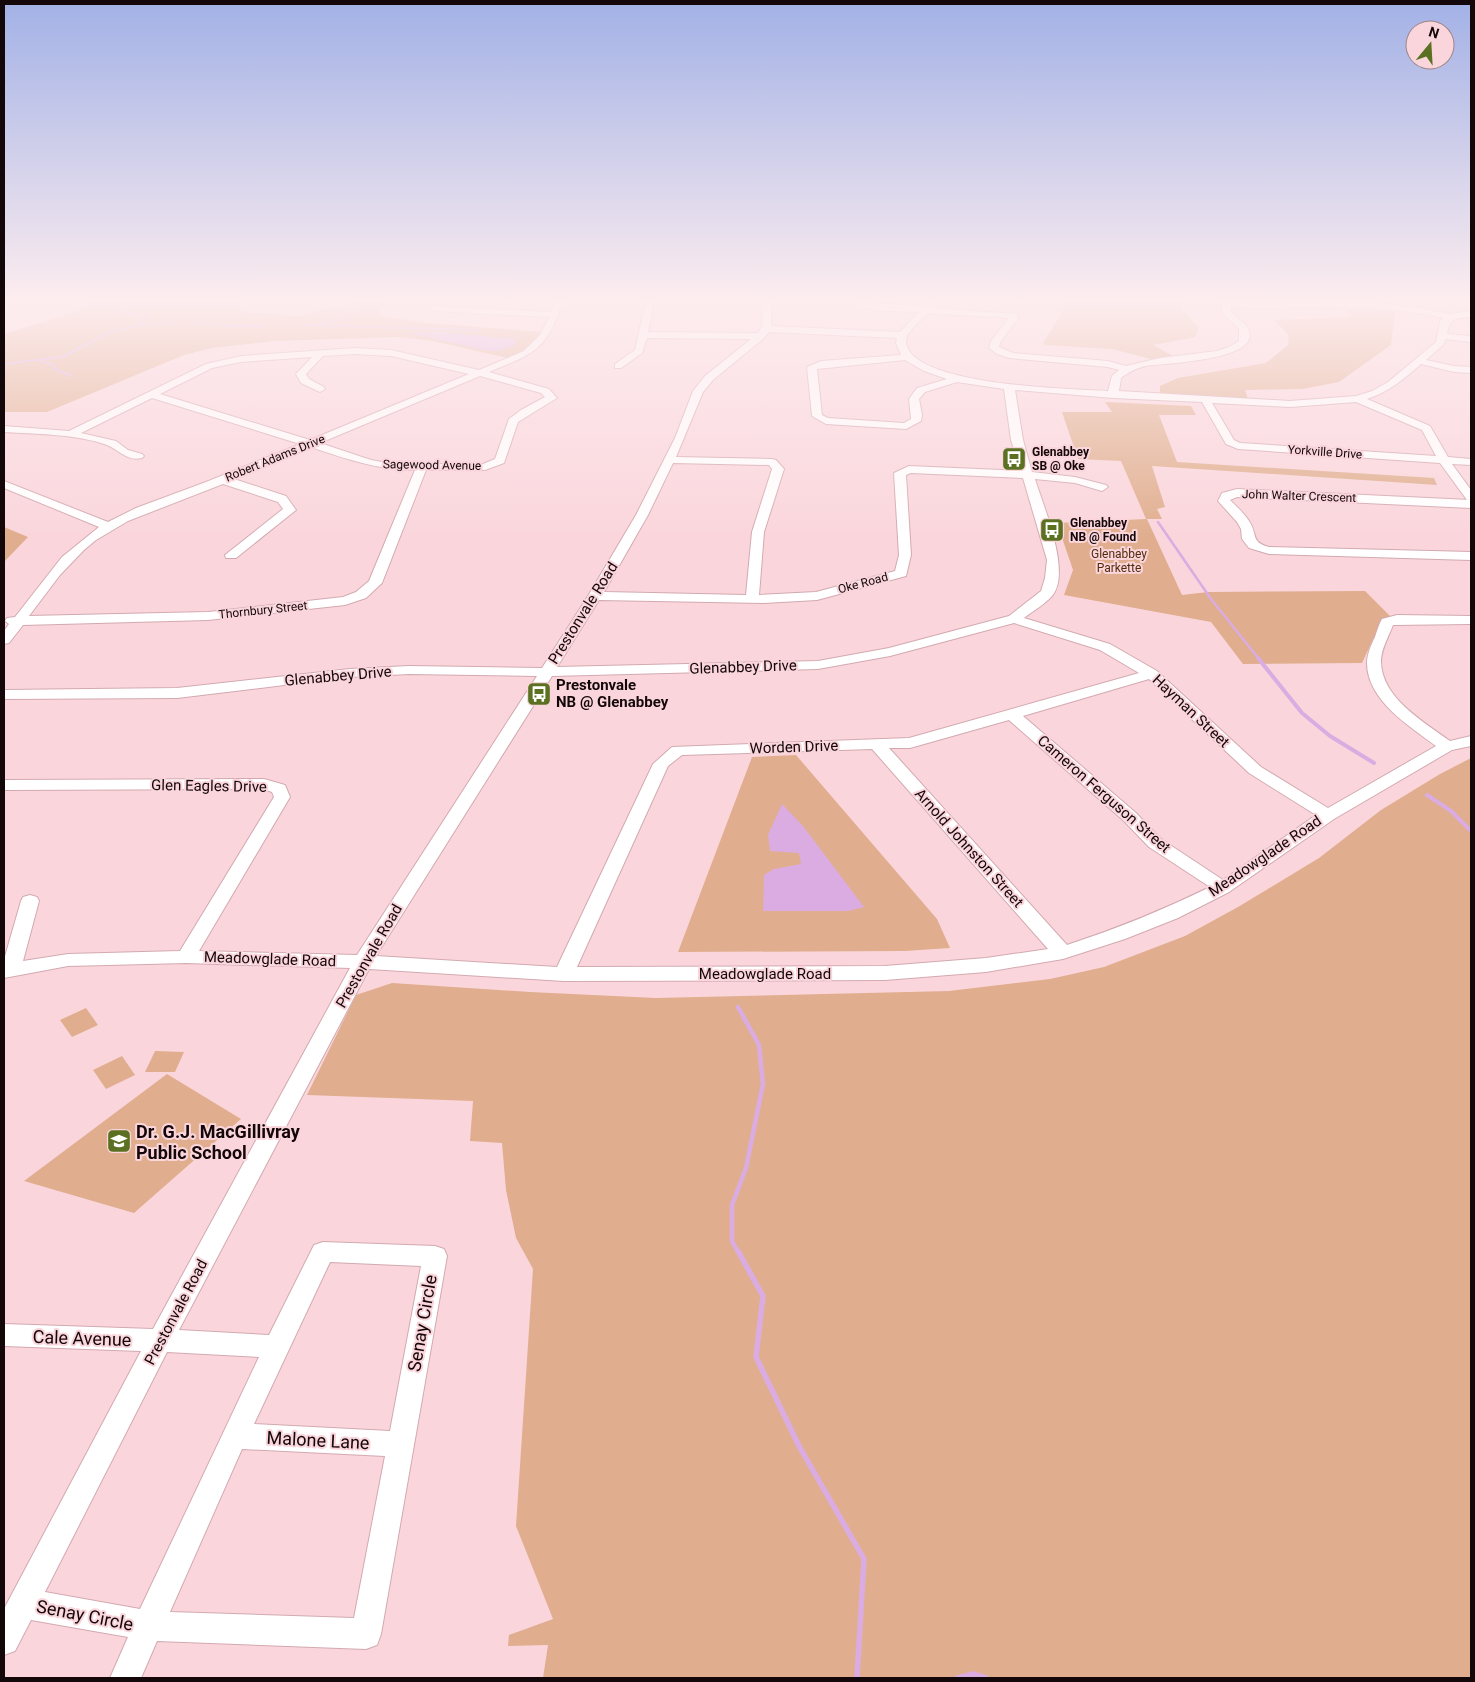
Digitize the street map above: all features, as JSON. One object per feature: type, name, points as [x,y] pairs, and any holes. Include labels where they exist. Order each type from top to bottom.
[{"type":"street","points":[[70,434],[180,379]]},
{"type":"street","points":[[304,379],[320,388]]},
{"type":"street","name":"Robert Adams Drive","points":[[4,640],[70,557],[108,526],[151,507],[312,444],[465,379]]},
{"type":"street","name":"Sagewood Avenue","points":[[150,394],[369,463],[422,467],[485,466],[500,460],[513,421],[552,398],[545,391],[503,379]]},
{"type":"street","name":"Prestonvale Road","points":[[4,1640],[160,1340],[364,962],[595,596],[642,515],[670,460],[695,399],[704,384],[709,379]]},
{"type":"street","points":[[813,379],[817,416],[826,420],[906,426],[916,421],[918,415],[914,399],[921,390],[955,379]]},
{"type":"street","points":[[960,379],[1009,387],[1113,395],[1297,404],[1357,399],[1376,393],[1397,379]]},
{"type":"street","points":[[1113,395],[1115,379]]},
{"type":"street","name":"Glenabbey Drive","points":[[4,694],[177,694],[350,673],[409,670],[547,672],[818,665],[890,652],[1014,619],[1046,593],[1052,578],[1053,560],[1016,440],[1009,387]]},
{"type":"street","points":[[1357,399],[1426,428],[1443,460],[1471,496]]},
{"type":"street","name":"Yorkville Drive","points":[[1205,400],[1230,442],[1238,446],[1471,462]]},
{"type":"street","points":[[4,429],[70,434],[112,443],[124,452],[138,456]]},
{"type":"street","points":[[670,460],[772,462],[778,469],[758,532],[752,599]]},
{"type":"street","name":"Thornbury Street","points":[[4,621],[208,616],[345,601],[361,595],[375,583],[422,467]]},
{"type":"street","name":"Oke Road","points":[[595,596],[752,599],[817,596],[901,573],[905,556],[900,473],[909,469],[921,469],[1028,475]]},
{"type":"street","points":[[1028,475],[1075,480],[1102,487]]},
{"type":"street","points":[[224,480],[282,498],[290,510],[231,555]]},
{"type":"street","points":[[4,484],[108,526]]},
{"type":"street","name":"John Walter Crescent","points":[[1471,504],[1237,493],[1226,496],[1224,501],[1234,510],[1247,529],[1247,538],[1252,545],[1266,550],[1292,553],[1471,556]]},
{"type":"street","name":"Hayman Street","points":[[1014,619],[1105,647],[1152,674],[1255,770],[1328,814]]},
{"type":"street","points":[[1447,746],[1404,714],[1378,684],[1374,662],[1387,622],[1397,619],[1471,620]]},
{"type":"street","name":"Worden Drive","points":[[564,974],[661,764],[678,750],[910,743],[1152,674]]},
{"type":"street","name":"Cameron Ferguson Street","points":[[1012,714],[1130,817],[1156,843],[1223,888]]},
{"type":"street","name":"Meadowglade Road","points":[[7,970],[68,960],[186,957],[364,962],[564,974],[885,973],[986,965],[1063,952],[1118,935],[1171,914],[1223,888],[1328,814],[1447,746],[1471,741]]},
{"type":"street","name":"Arnold Johnston Street","points":[[876,744],[1063,952]]},
{"type":"street","name":"Glen Eagles Drive","points":[[4,786],[264,784],[279,789],[282,797],[186,957]]},
{"type":"street","points":[[7,970],[30,901]]},
{"type":"street","name":"Senay Circle","points":[[22,1603],[148,1626],[366,1634],[435,1256],[323,1252],[276,1347],[148,1626]]},
{"type":"street","name":"Cale Avenue","points":[[4,1335],[160,1340],[276,1347]]},
{"type":"street","name":"Malone Lane","points":[[235,1436],[401,1444]]},
{"type":"street","points":[[125,1678],[148,1626]]},
{"type":"green space","points":[[4,379],[125,379],[47,412],[4,412]]},
{"type":"green space","points":[[1175,379],[1343,379],[1339,382],[1302,389],[1245,390],[1248,399],[1160,394],[1160,386]]},
{"type":"green space","name":"Glenabbey Parkette","points":[[1105,402],[1191,406],[1196,415],[1159,415],[1177,462],[1434,478],[1437,485],[1152,466],[1165,507],[1157,509],[1162,519],[1147,519],[1182,595],[1208,592],[1365,591],[1392,618],[1377,631],[1362,663],[1243,664],[1211,622],[1064,595],[1073,570],[1057,523],[1146,519],[1121,461],[1078,459],[1062,412],[1112,412]]},
{"type":"green space","points":[[4,527],[28,537],[4,562]]},
{"type":"green space","points":[[796,755],[937,919],[950,948],[905,951],[678,952],[752,757]]},
{"type":"green space","points":[[1471,758],[1471,1678],[543,1678],[548,1645],[508,1646],[509,1635],[553,1619],[516,1526],[533,1269],[516,1238],[506,1190],[502,1143],[470,1141],[473,1101],[307,1095],[356,995],[392,983],[656,998],[949,991],[1050,979],[1104,967],[1185,936],[1238,907],[1319,858],[1381,810],[1440,774]]},
{"type":"green space","points":[[86,1008],[98,1025],[72,1037],[60,1020]]},
{"type":"green space","points":[[155,1051],[184,1052],[175,1072],[145,1072]]},
{"type":"green space","points":[[122,1056],[135,1075],[106,1089],[93,1070]]},
{"type":"green space","points":[[167,1074],[241,1119],[134,1213],[24,1181]]},
{"type":"shaded area","points":[[782,804],[803,826],[864,907],[848,911],[763,911],[764,875],[774,869],[801,864],[799,853],[770,851],[768,835]]},
{"type":"waterway","points":[[1158,522],[1211,599],[1259,659]]},
{"type":"waterway","points":[[1258,658],[1302,713],[1330,736],[1374,763]]},
{"type":"waterway","points":[[1427,795],[1451,811],[1471,831]]},
{"type":"waterway","points":[[738,1007],[759,1045],[763,1084],[746,1168],[732,1205],[732,1241],[738,1252]]},
{"type":"waterway","points":[[738,1251],[763,1296],[756,1357],[799,1446],[864,1559],[857,1678]]},
{"type":"waterway","points":[[958,1678],[973,1674],[986,1678]]},
{"type":"place","name":"Glenabbey SB @ Oke","points":[[1014,459]]},
{"type":"place","name":"Glenabbey NB @ Found","points":[[1052,530]]},
{"type":"place","name":"Prestonvale NB @ Glenabbey","points":[[539,694]]},
{"type":"place","name":"Dr. G.J. MacGillivray Public School","points":[[119,1141]]}]
